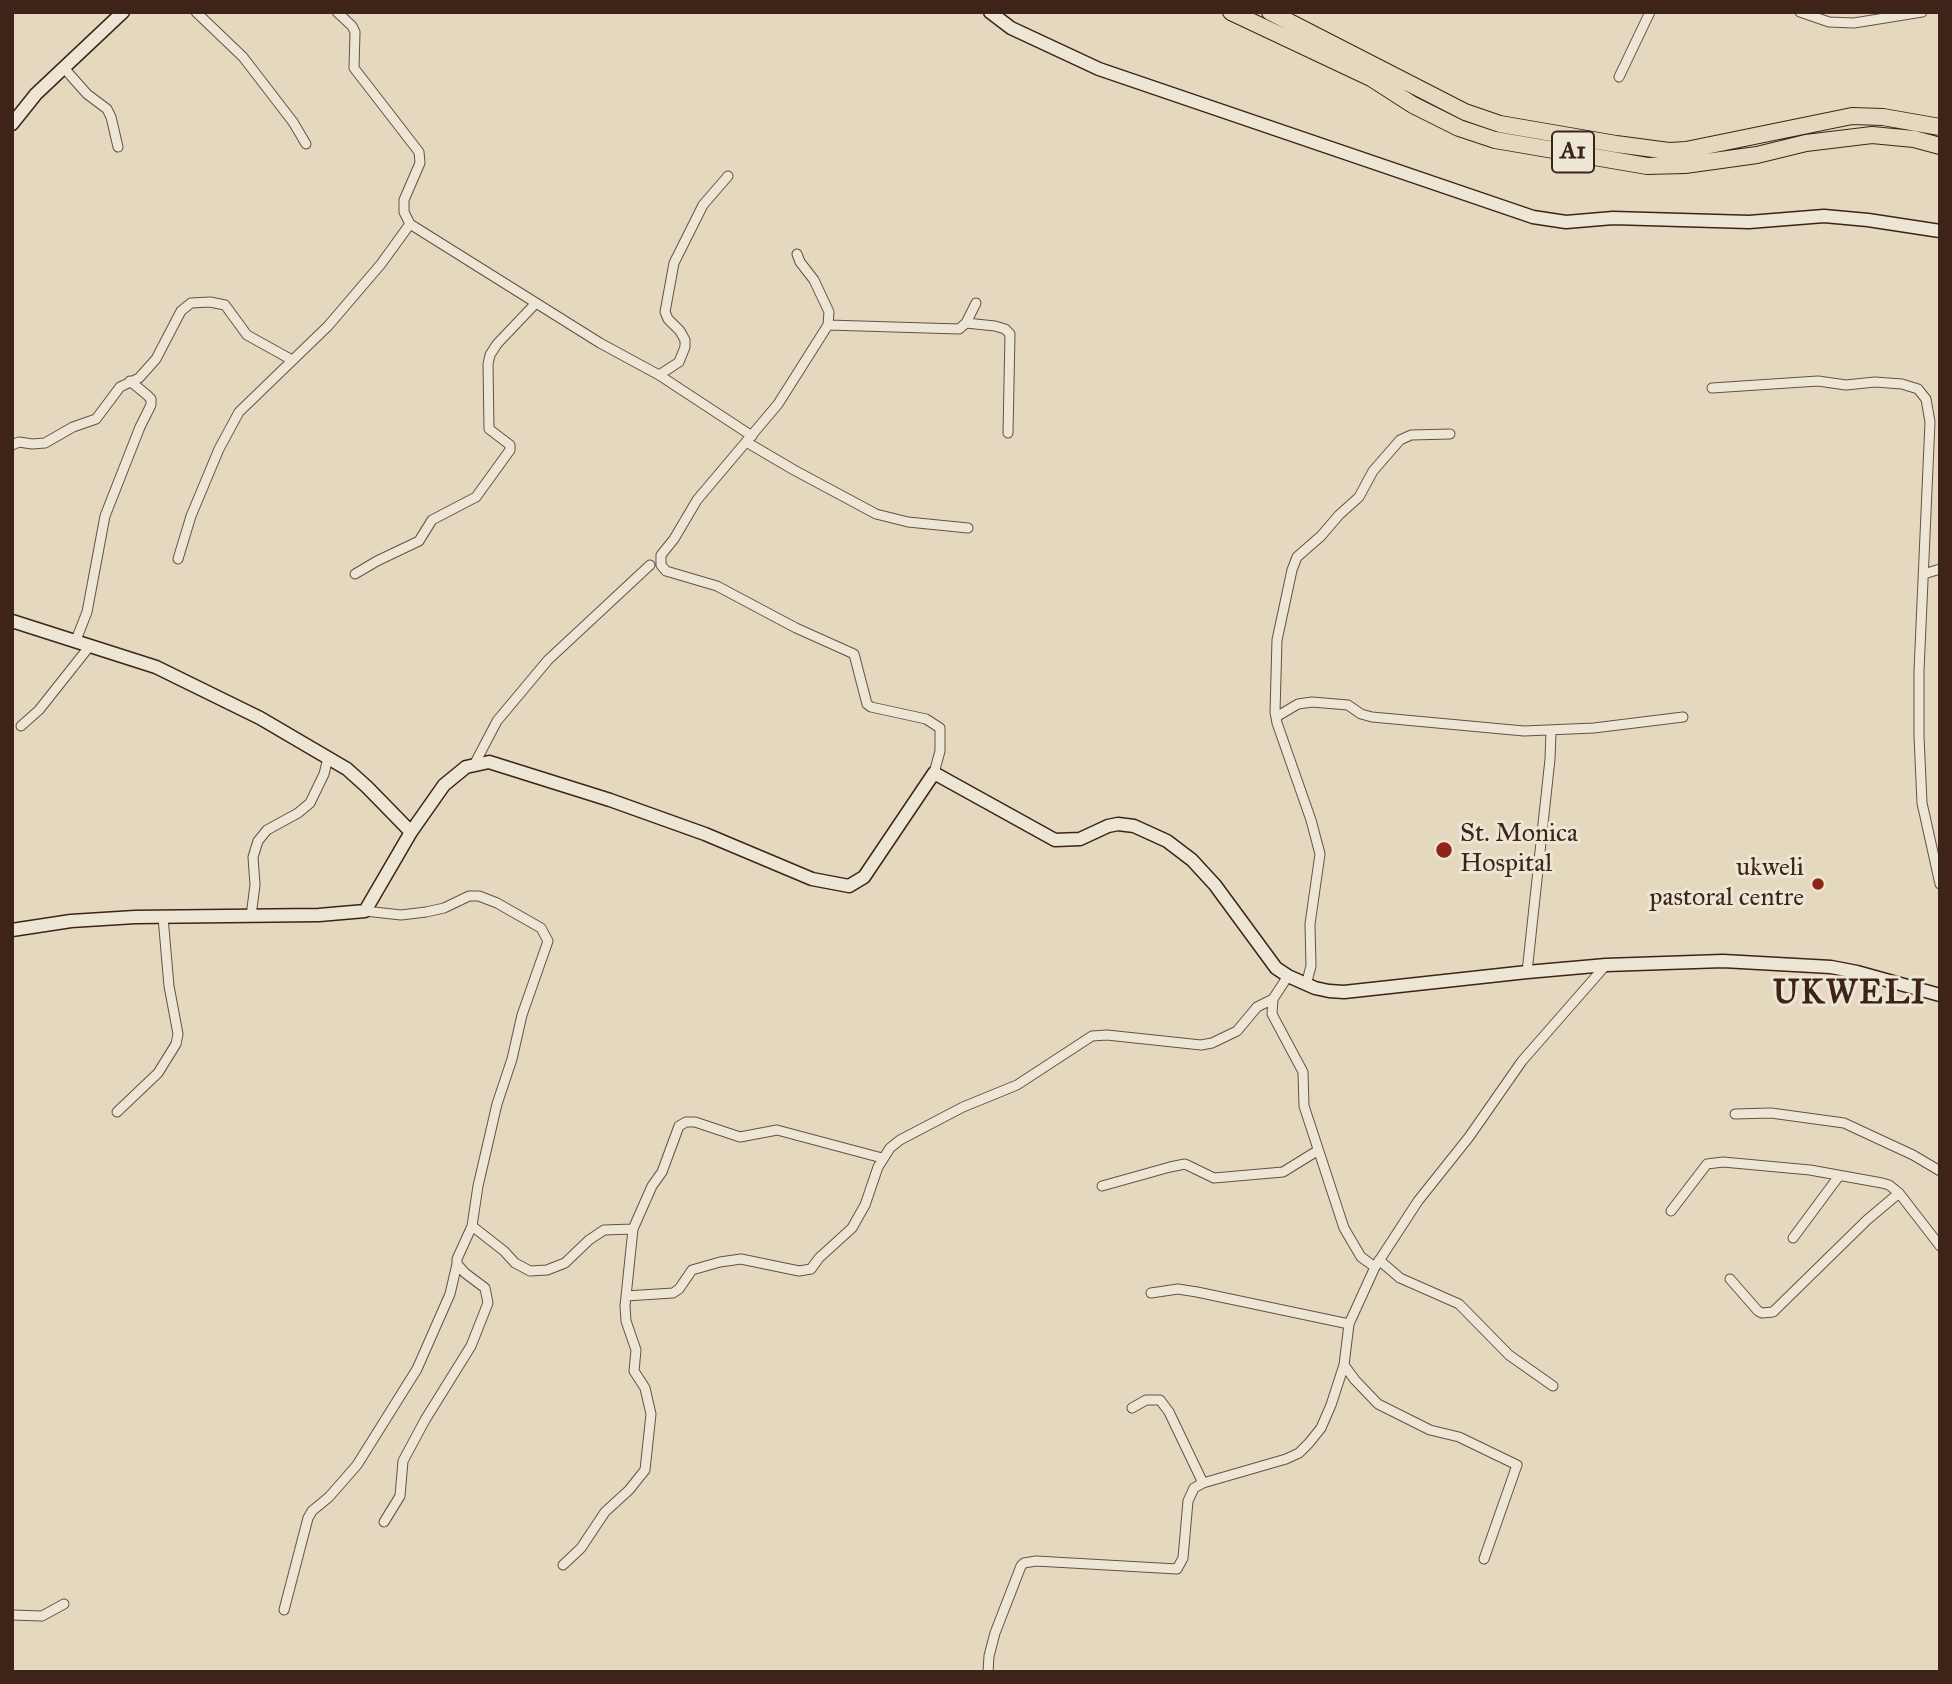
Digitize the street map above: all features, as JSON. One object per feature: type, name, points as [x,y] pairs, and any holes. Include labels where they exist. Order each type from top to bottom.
[{"type":"highway","name":"A1","points":[[1231,12],[1371,78],[1412,105],[1448,123],[1495,140],[1647,166],[1696,164],[1757,155],[1806,143],[1872,135],[1914,139],[1940,146]]},
{"type":"highway","name":"A1","points":[[1270,12],[1465,112],[1500,124],[1616,144],[1669,151],[1686,150],[1852,116],[1884,117],[1940,127]]},
{"type":"street","points":[[12,124],[36,94],[123,12]]},
{"type":"street","points":[[196,12],[243,57],[293,122],[306,144]]},
{"type":"street","points":[[337,12],[355,32],[354,68],[419,152],[420,163],[404,200],[404,212],[410,224],[600,343],[659,375],[794,470],[876,514],[908,522],[968,528]]},
{"type":"street","points":[[990,12],[1011,28],[1099,69],[1349,152],[1533,217],[1566,222],[1613,218],[1749,222],[1824,216],[1940,231]]},
{"type":"street","points":[[1619,77],[1650,12]]},
{"type":"street","points":[[1800,12],[1829,22],[1854,23],[1922,12]]},
{"type":"street","points":[[64,68],[87,94],[109,112],[118,147]]},
{"type":"street","points":[[659,375],[679,362],[685,347],[680,331],[668,320],[665,312],[674,262],[702,205],[728,176]]},
{"type":"street","points":[[178,559],[191,516],[230,427],[243,407],[320,335],[381,264],[410,224]]},
{"type":"street","points":[[365,911],[411,832],[444,785],[475,763],[489,762],[610,800],[705,834],[812,879],[841,886],[856,883],[863,877],[934,773],[940,751],[940,729],[926,719],[867,704],[854,654],[779,620],[717,586],[662,568],[661,555],[674,539],[691,509],[750,440],[788,390],[828,325],[828,312],[814,280],[797,254]]},
{"type":"street","points":[[12,445],[19,442],[46,443],[73,427],[93,421],[120,387],[142,375],[156,359],[184,307],[199,302],[225,305],[247,335],[292,360]]},
{"type":"street","points":[[355,574],[419,541],[432,520],[476,497],[510,450],[510,445],[489,429],[488,364],[492,350],[536,303]]},
{"type":"street","points":[[966,323],[976,303]]},
{"type":"street","points":[[828,325],[954,329],[966,323],[1005,329],[1010,334],[1008,433]]},
{"type":"street","points":[[76,640],[90,601],[105,516],[151,405],[147,395],[131,381]]},
{"type":"street","points":[[1712,388],[1818,381],[1846,385],[1875,382],[1902,384],[1924,393],[1930,422],[1919,671],[1922,803],[1940,884]]},
{"type":"street","points":[[1306,985],[1311,966],[1310,924],[1320,854],[1276,717],[1277,640],[1292,570],[1297,557],[1359,497],[1373,471],[1400,440],[1411,435],[1450,434]]},
{"type":"street","points":[[475,763],[497,721],[548,660],[650,565]]},
{"type":"street","points":[[1924,574],[1940,569]]},
{"type":"street","points":[[12,621],[175,675],[260,718],[347,769],[411,832]]},
{"type":"street","points":[[21,726],[39,710],[89,647]]},
{"type":"street","points":[[1276,717],[1298,704],[1326,703],[1348,705],[1361,714],[1372,717],[1551,732],[1682,718]]},
{"type":"street","points":[[1527,972],[1551,732]]},
{"type":"street","points":[[251,916],[255,885],[255,846],[267,830],[310,803],[324,774],[328,758]]},
{"type":"street","points":[[934,773],[1055,840],[1080,839],[1118,824],[1134,826],[1167,841],[1192,860],[1208,877],[1276,968],[1306,985],[1329,991],[1344,992],[1606,965],[1723,961],[1801,964],[1857,972],[1940,995]]},
{"type":"street","points":[[12,930],[71,921],[163,917],[319,915],[365,911],[401,915],[444,908],[469,896],[480,896],[525,918],[541,928],[547,936],[546,949],[522,1015],[512,1059],[495,1111],[472,1226],[457,1259],[450,1294],[417,1369],[357,1465],[308,1518],[284,1610]]},
{"type":"street","points":[[117,1112],[158,1073],[176,1044],[178,1034],[169,986],[163,917]]},
{"type":"street","points":[[988,1672],[995,1633],[1024,1563],[1035,1561],[1177,1569],[1183,1558],[1188,1501],[1194,1488],[1299,1453],[1321,1427],[1331,1405],[1344,1365],[1349,1324],[1377,1264],[1418,1201],[1469,1137],[1522,1061],[1606,965]]},
{"type":"street","points":[[626,1296],[673,1293],[692,1270],[720,1262],[741,1259],[799,1270],[811,1269],[819,1258],[852,1228],[865,1205],[883,1158],[900,1140],[963,1107],[1017,1085],[1092,1036],[1107,1035],[1201,1045],[1212,1043],[1237,1031],[1258,1007],[1273,999],[1288,976]]},
{"type":"street","points":[[1273,999],[1272,1014],[1276,1024],[1303,1072],[1304,1106],[1317,1151],[1344,1228],[1361,1257],[1408,1282],[1459,1304],[1509,1355],[1553,1386]]},
{"type":"street","points":[[1735,1114],[1771,1113],[1844,1124],[1913,1155],[1940,1171]]},
{"type":"street","points":[[562,1564],[581,1548],[605,1512],[629,1490],[645,1470],[651,1414],[645,1388],[634,1371],[636,1350],[626,1321],[626,1296],[633,1229],[652,1186],[662,1172],[676,1131],[686,1122],[695,1122],[740,1137],[777,1130],[883,1158]]},
{"type":"street","points":[[1102,1186],[1185,1164],[1214,1178],[1283,1172],[1317,1151]]},
{"type":"street","points":[[1671,1211],[1707,1164],[1723,1161],[1773,1166],[1889,1185],[1899,1193],[1940,1246]]},
{"type":"street","points":[[1793,1238],[1839,1176]]},
{"type":"street","points":[[1730,1279],[1758,1311],[1768,1314],[1773,1312],[1867,1220],[1899,1193]]},
{"type":"street","points":[[472,1226],[505,1251],[515,1263],[530,1271],[565,1263],[604,1230],[633,1229]]},
{"type":"street","points":[[384,1522],[400,1496],[403,1461],[467,1353],[488,1303],[484,1286],[457,1264]]},
{"type":"street","points":[[1152,1293],[1178,1289],[1349,1324]]},
{"type":"street","points":[[1344,1365],[1378,1404],[1430,1430],[1459,1437],[1517,1465],[1484,1559]]},
{"type":"street","points":[[1132,1408],[1146,1400],[1160,1400],[1169,1412],[1203,1483]]},
{"type":"street","points":[[12,1615],[42,1616],[64,1604]]},
{"type":"place","name":"St. Monica Hospital","points":[[1444,850]]},
{"type":"place","name":"ukweli pastoral centre","points":[[1818,884]]},
{"type":"district","name":"UKWELI","points":[[1850,995]]}]
